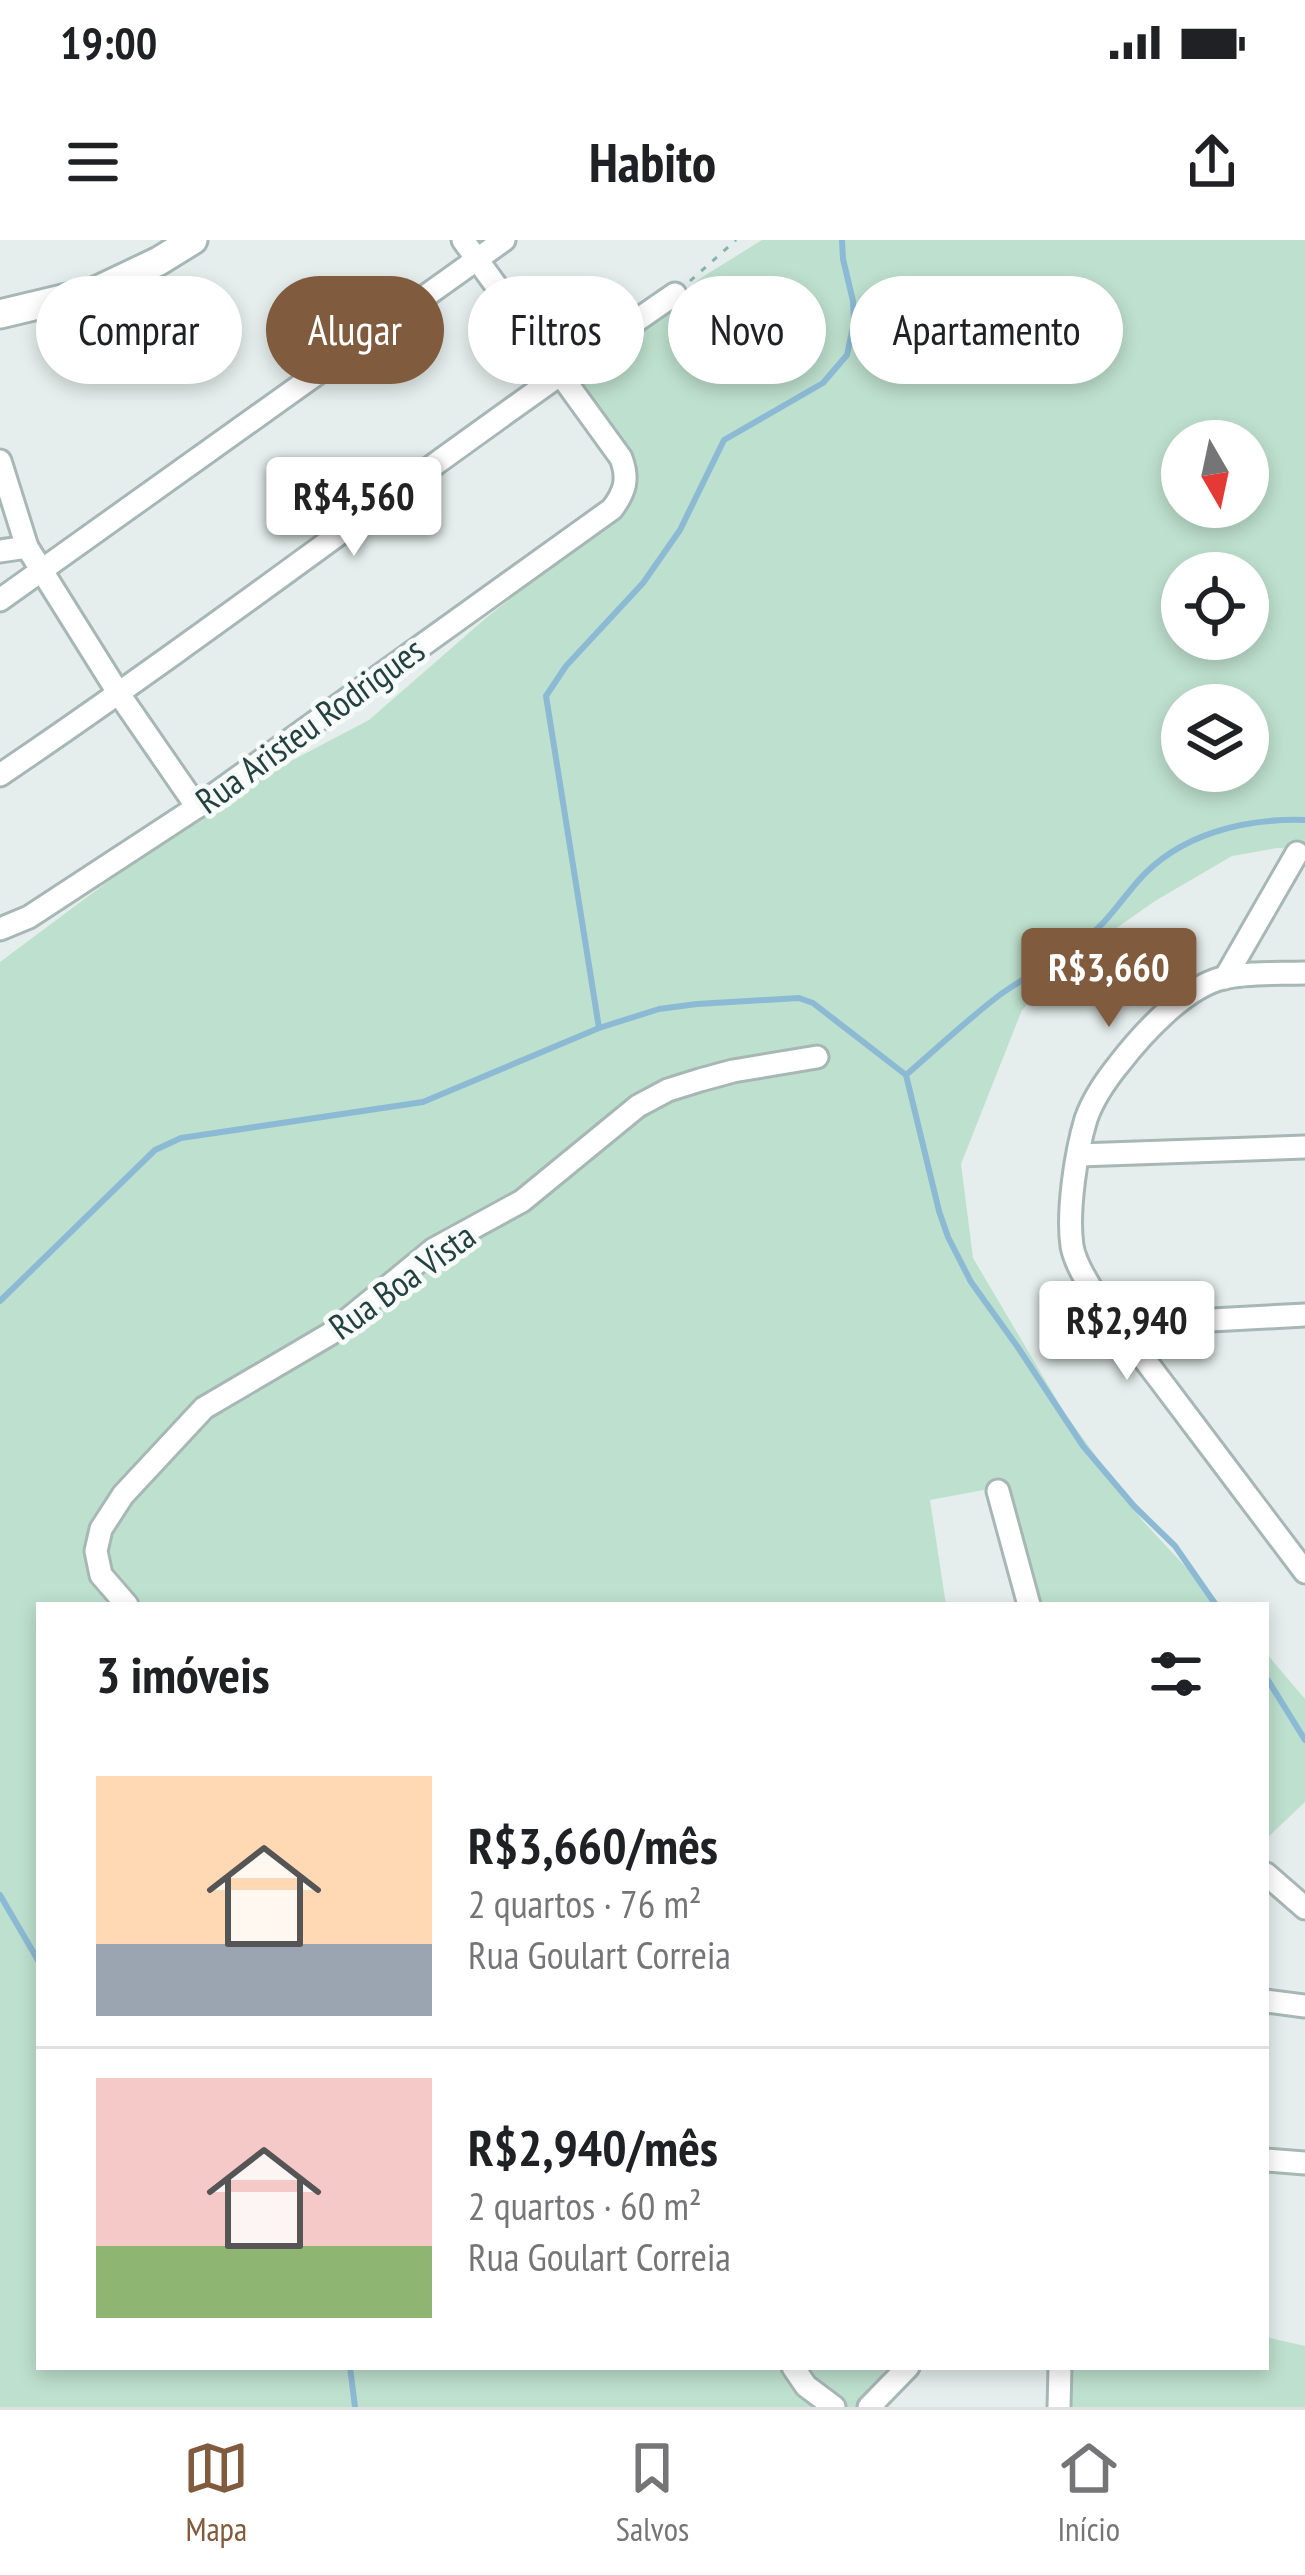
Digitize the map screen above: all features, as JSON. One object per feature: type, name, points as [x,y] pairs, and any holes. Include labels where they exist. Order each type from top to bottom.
[{"type":"street","points":[[0,314],[96,291],[157,250],[193,240]]},
{"type":"street","points":[[463,240],[488,276]]},
{"type":"street","points":[[0,600],[504,240]]},
{"type":"street","points":[[0,775],[545,384]]},
{"type":"street","name":"Rua Aristeu Rodrigues","points":[[0,929],[29,917],[197,807],[612,509],[622,495],[626,470],[566,384]]},
{"type":"street","points":[[0,461],[27,548],[197,807]]},
{"type":"street","points":[[0,551],[27,548]]},
{"type":"street","points":[[1225,978],[1297,853]]},
{"type":"street","points":[[1305,974],[1225,978],[1196,989],[1134,1044],[1096,1097],[1087,1119],[1074,1186],[1072,1247],[1084,1275],[1118,1325],[1305,1572]]},
{"type":"street","name":"Rua Boa Vista","points":[[125,1602],[101,1575],[96,1551],[101,1529],[123,1495],[205,1408],[330,1334],[434,1249],[522,1201],[638,1106],[668,1090],[733,1071],[818,1057]]},
{"type":"street","points":[[1079,1155],[1305,1147]]},
{"type":"street","points":[[1118,1325],[1305,1315]]},
{"type":"street","points":[[998,1491],[1027,1602]]},
{"type":"street","points":[[1269,1877],[1305,1908]]},
{"type":"street","points":[[1269,2001],[1305,2006]]},
{"type":"street","points":[[1269,2160],[1305,2163]]},
{"type":"street","points":[[795,2370],[806,2386],[835,2407]]},
{"type":"street","points":[[869,2407],[905,2370]]},
{"type":"street","points":[[1059,2407],[1060,2370]]},
{"type":"path","points":[[695,276],[736,240]]},
{"type":"green space","points":[[762,240],[1305,240],[1305,849],[1277,848],[1232,856],[1155,901],[1068,962],[1022,1010],[961,1164],[973,1258],[1064,1412],[1142,1520],[1218,1602],[1037,1602],[1005,1486],[930,1500],[946,1602],[36,1602],[36,2370],[895,2370],[861,2407],[0,2407],[0,962],[161,842],[291,761],[369,720],[486,618],[626,507],[631,482],[576,394],[575,384],[644,384],[644,319],[668,302],[668,384],[826,384],[826,276],[704,276]]},
{"type":"green space","points":[[1269,1657],[1305,1699],[1305,1802],[1269,1836]]},
{"type":"green space","points":[[1269,2338],[1305,2346],[1305,2407],[1069,2407],[1070,2370],[1269,2370]]},
{"type":"waterway","points":[[599,1028],[546,696],[566,666],[643,583],[680,530],[724,440],[823,383],[847,355],[854,322],[842,240]]},
{"type":"waterway","points":[[906,1075],[997,997],[1091,935],[1138,881],[1173,851],[1237,826],[1305,820]]},
{"type":"waterway","points":[[0,1301],[155,1150],[181,1138],[423,1102],[599,1028],[659,1009],[799,998],[813,1003],[906,1075],[939,1211],[971,1282],[1083,1446],[1175,1546],[1214,1602]]},
{"type":"waterway","points":[[1269,1682],[1305,1740]]},
{"type":"waterway","points":[[0,1895],[36,1957]]},
{"type":"waterway","points":[[350,2370],[355,2407]]}]
